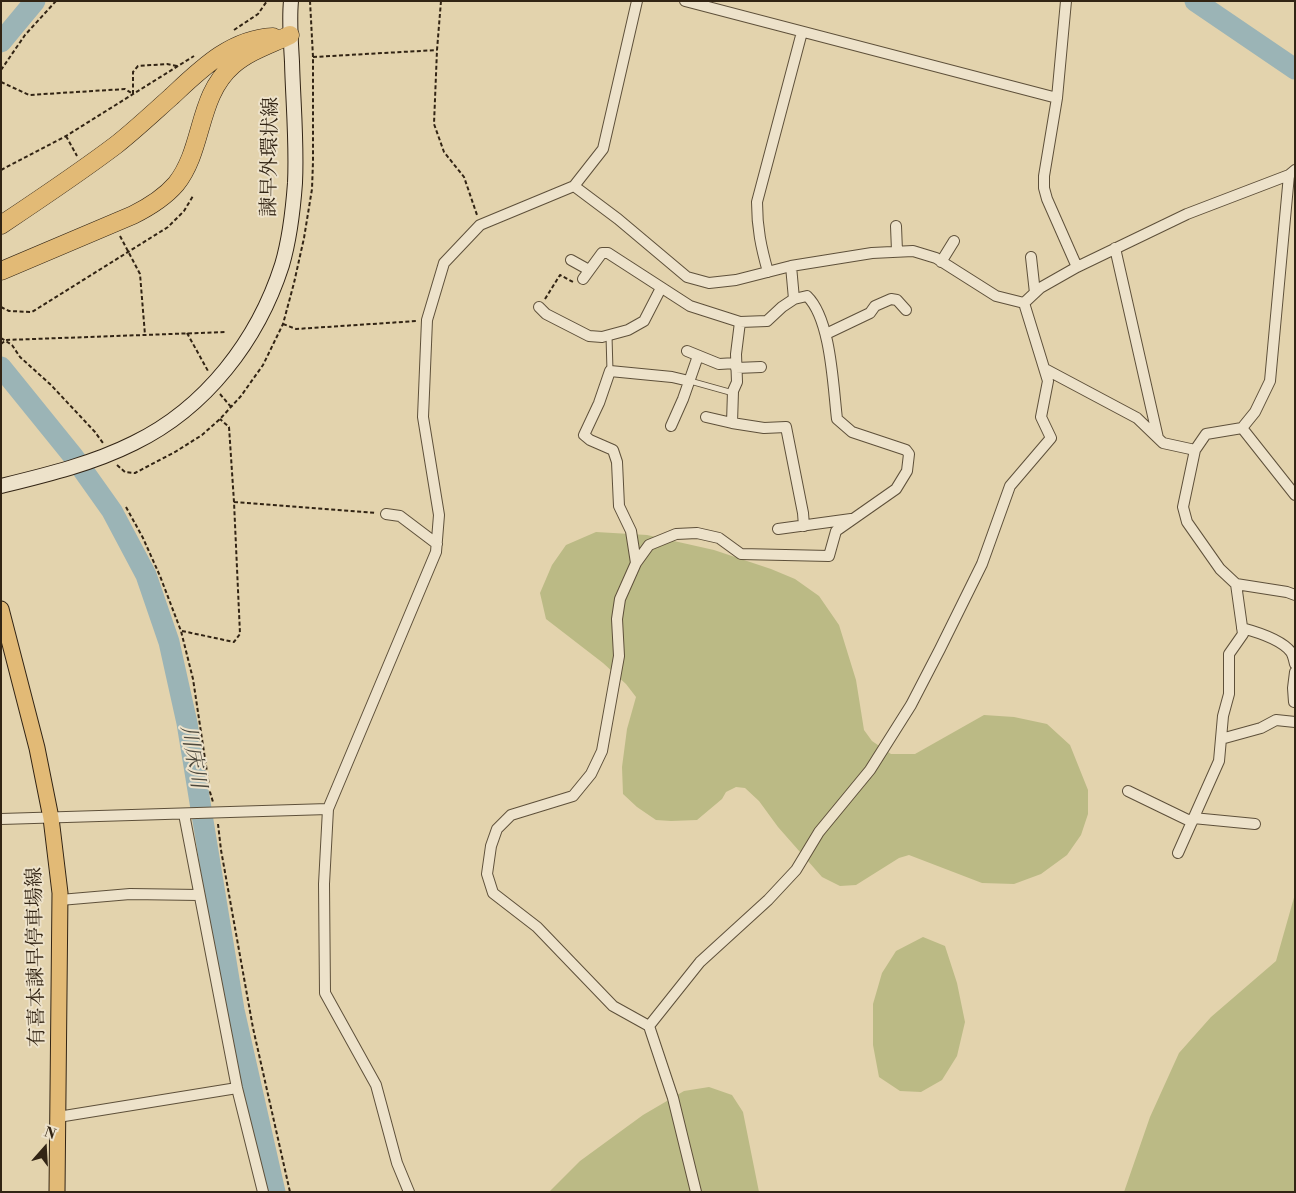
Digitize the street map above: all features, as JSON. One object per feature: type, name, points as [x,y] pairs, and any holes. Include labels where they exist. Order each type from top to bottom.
[{"type":"highway","points":[[1,226],[117,144],[196,74],[233,47],[264,37],[290,35]]},
{"type":"highway","points":[[1,271],[133,215],[165,196],[185,170],[207,105],[213,90],[222,77],[245,56],[290,35]]},
{"type":"main road","name":"諫早外環状線","points":[[1,486],[51,473],[104,452],[134,444],[162,428],[208,390],[229,366],[248,339],[274,288],[282,263],[293,210],[296,152],[290,35],[291,1]]},
{"type":"main road","name":"有喜本諫早停車場線","points":[[1,609],[37,748],[51,818],[60,900],[57,1192]]},
{"type":"street","points":[[409,1192],[397,1163],[376,1084],[325,993],[324,884],[328,809],[436,552],[439,515],[423,417],[427,320],[444,263],[480,225],[574,186],[603,149],[637,1]]},
{"type":"street","points":[[685,1],[702,3],[802,32],[1057,98]]},
{"type":"street","points":[[1066,1],[1057,98],[1044,176],[1044,188],[1047,200],[1077,267]]},
{"type":"street","points":[[768,272],[759,240],[757,202],[802,32]]},
{"type":"street","points":[[1024,303],[1040,288],[1115,248],[1187,214],[1292,173],[1270,381],[1255,412],[1242,428],[1206,434],[1195,450],[1183,507],[1187,522],[1220,569],[1236,584],[1295,595]]},
{"type":"street","points":[[574,186],[618,219],[687,277],[709,283],[736,280],[792,266],[872,252],[913,251],[936,258],[996,296],[1024,303]]},
{"type":"street","points":[[896,226],[896,251]]},
{"type":"street","points":[[941,262],[954,241]]},
{"type":"street","points":[[1115,248],[1158,438]]},
{"type":"street","points":[[583,279],[602,253],[608,254],[690,306],[740,322],[767,321],[794,299],[808,296],[814,302],[826,334],[837,419],[852,432],[906,450],[909,454],[907,471],[896,489],[836,531],[828,556],[741,554],[719,538],[697,533],[676,534],[649,545],[636,563],[620,599],[618,619],[620,656],[602,751],[591,774],[573,796],[511,815],[497,829],[491,846],[487,874],[493,892],[537,927],[613,1006],[649,1026],[672,1098],[696,1192]]},
{"type":"street","points":[[1031,257],[1035,293]]},
{"type":"street","points":[[571,260],[589,270]]},
{"type":"street","points":[[792,266],[794,299]]},
{"type":"street","points":[[539,307],[546,314],[589,336],[609,336],[628,330],[644,321],[661,288]]},
{"type":"street","points":[[826,334],[870,313],[874,306],[891,299],[897,300],[906,310]]},
{"type":"street","points":[[649,1026],[700,962],[768,900],[796,870],[819,832],[870,770],[911,705],[982,564],[1010,486],[1051,438],[1042,417],[1048,381],[1024,303]]},
{"type":"street","points":[[732,423],[733,393],[737,382],[736,354],[740,322]]},
{"type":"street","points":[[687,351],[719,364],[761,367]]},
{"type":"street","points":[[671,426],[698,356]]},
{"type":"street","points":[[1045,370],[1137,418],[1164,443],[1195,450]]},
{"type":"street","points":[[636,563],[632,532],[619,506],[617,462],[613,450],[590,440],[584,435],[599,403],[610,371],[672,377],[689,381]]},
{"type":"street","points":[[706,417],[764,428],[786,427],[803,512],[804,526]]},
{"type":"street","points":[[1242,428],[1295,495]]},
{"type":"street","points":[[386,514],[400,516],[437,544]]},
{"type":"street","points":[[778,529],[853,519]]},
{"type":"street","points":[[1178,853],[1219,761],[1223,716],[1229,694],[1229,654],[1243,634],[1236,584]]},
{"type":"street","points":[[1242,628],[1262,633],[1279,642],[1291,652],[1295,664]]},
{"type":"street","points":[[1294,678],[1294,702]]},
{"type":"street","points":[[1221,739],[1261,728],[1276,720],[1295,722]]},
{"type":"street","points":[[1128,791],[1193,820],[1256,824]]},
{"type":"street","points":[[1,820],[328,809]]},
{"type":"street","points":[[184,814],[236,1088],[263,1192]]},
{"type":"street","points":[[60,900],[130,894],[199,895]]},
{"type":"street","points":[[58,1117],[236,1088]]},
{"type":"lane","points":[[609,336],[610,371]]},
{"type":"lane","points":[[689,381],[733,393]]},
{"type":"path","points":[[1,70],[25,35],[56,1]]},
{"type":"path","points":[[227,34],[258,14],[267,1]]},
{"type":"path","points":[[441,1],[434,124],[444,152],[464,177],[480,225]]},
{"type":"path","points":[[313,56],[437,50]]},
{"type":"path","points":[[1,170],[66,136],[194,55]]},
{"type":"path","points":[[133,94],[133,72],[138,66],[167,64],[177,66]]},
{"type":"path","points":[[1,82],[29,95],[125,89],[133,94]]},
{"type":"path","points":[[66,136],[77,157]]},
{"type":"path","points":[[1,307],[10,311],[32,312],[168,227],[184,211],[194,196]]},
{"type":"path","points":[[118,232],[140,274],[145,335]]},
{"type":"path","points":[[539,307],[560,275],[577,284],[583,279]]},
{"type":"path","points":[[283,324],[296,329],[427,320]]},
{"type":"path","points":[[1,344],[6,340],[226,332]]},
{"type":"path","points":[[187,333],[211,376]]},
{"type":"path","points":[[1,338],[12,345],[20,356],[52,385],[95,432],[104,452]]},
{"type":"path","points":[[219,392],[231,407]]},
{"type":"path","points":[[181,631],[234,642],[240,634],[234,502],[228,427],[220,418]]},
{"type":"path","points":[[234,502],[386,514]]},
{"type":"path","points":[[126,507],[143,538],[160,576],[181,631],[193,679],[210,792],[217,813],[221,850],[253,1028],[290,1192]]},
{"type":"shaded area","points":[[596,532],[647,535],[714,550],[795,579],[819,596],[839,625],[856,680],[864,730],[872,741],[891,754],[915,754],[984,715],[1014,717],[1047,724],[1070,745],[1088,790],[1088,814],[1081,835],[1067,855],[1041,874],[1014,884],[982,883],[909,855],[899,858],[856,885],[840,886],[822,877],[778,827],[759,801],[745,788],[736,787],[726,792],[722,799],[697,820],[656,820],[637,807],[623,794],[622,767],[627,729],[636,697],[626,684],[603,663],[546,619],[540,593],[552,565],[566,545]]},
{"type":"shaded area","points":[[1295,894],[1295,1192],[1124,1192],[1150,1117],[1179,1053],[1211,1017],[1276,961]]},
{"type":"shaded area","points":[[923,937],[945,946],[957,983],[965,1022],[957,1056],[942,1080],[921,1092],[900,1091],[879,1077],[873,1045],[873,1004],[882,973],[896,951]]},
{"type":"shaded area","points":[[709,1087],[732,1095],[743,1112],[759,1192],[549,1192],[580,1161],[643,1115],[684,1091]]},
{"type":"waterway","name":"川床川","points":[[1,42],[35,1]]},
{"type":"waterway","points":[[1195,1],[1295,69]]},
{"type":"waterway","name":"川床川","points":[[1,367],[73,456],[112,511],[146,575],[169,642],[187,723],[234,1010],[275,1192]]}]
